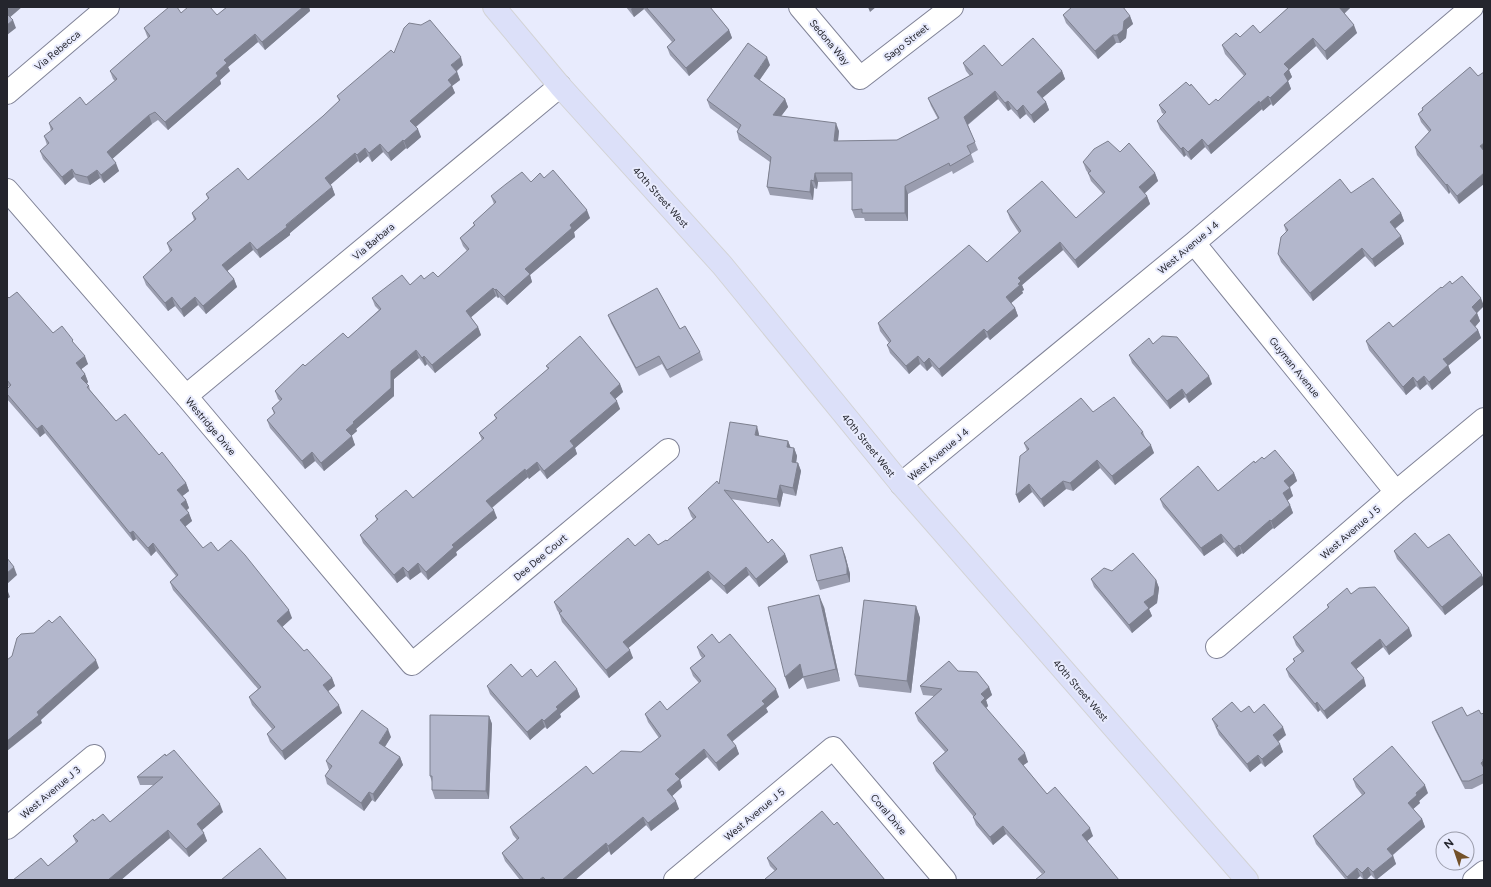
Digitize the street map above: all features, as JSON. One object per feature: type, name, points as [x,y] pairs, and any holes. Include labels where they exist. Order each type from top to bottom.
[{"type":"main road","name":"40th Street West","points":[[494,7],[560,86],[722,265],[901,484],[1247,880]]},
{"type":"street","name":"Via Rebecca","points":[[7,93],[108,7]]},
{"type":"street","name":"Sedona Way","points":[[800,7],[860,78]]},
{"type":"street","name":"Sago Street","points":[[860,78],[952,7]]},
{"type":"street","name":"West Avenue J 4","points":[[901,484],[1194,243],[1458,11]]},
{"type":"street","name":"Via Barbara","points":[[186,396],[560,86]]},
{"type":"street","name":"Westridge Drive","points":[[7,190],[186,396],[412,664]]},
{"type":"street","name":"Guyman Avenue","points":[[1194,243],[1396,492]]},
{"type":"street","name":"West Avenue J 5","points":[[1217,647],[1396,492],[1484,419]]},
{"type":"street","name":"Dee Dee Court","points":[[412,664],[668,450]]},
{"type":"street","name":"West Avenue J 5","points":[[675,880],[833,748]]},
{"type":"street","name":"Coral Drive","points":[[833,748],[945,880]]},
{"type":"street","name":"West Avenue J 3","points":[[7,828],[94,756]]},
{"type":"street","points":[[1474,880],[1484,872]]},
{"type":"building","points":[[169,7],[177,7],[181,13],[188,7],[210,7],[217,15],[227,7],[303,7],[262,42],[255,34],[224,60],[227,63],[216,73],[218,76],[165,122],[155,112],[149,115],[107,152],[116,163],[101,175],[97,170],[87,177],[75,174],[72,169],[62,177],[40,151],[49,143],[44,136],[53,129],[49,123],[80,97],[86,105],[117,79],[110,71],[150,36],[144,28]]},
{"type":"building","points":[[646,7],[710,7],[729,30],[686,68],[667,47],[675,40]]},
{"type":"building","points":[[1072,7],[1123,7],[1130,16],[1124,21],[1123,30],[1117,35],[1113,35],[1095,51],[1063,15]]},
{"type":"building","points":[[1289,7],[1339,7],[1354,25],[1325,51],[1313,38],[1284,64],[1289,69],[1284,74],[1288,81],[1270,98],[1268,96],[1260,103],[1259,101],[1208,146],[1202,139],[1188,152],[1183,147],[1181,149],[1157,121],[1166,112],[1159,105],[1186,82],[1190,86],[1191,84],[1209,105],[1216,99],[1218,101],[1246,74],[1222,45],[1236,33],[1240,37],[1253,25],[1260,33]]},
{"type":"building","points":[[7,14],[13,20],[7,25]]},
{"type":"building","points":[[430,20],[461,57],[451,65],[457,72],[448,80],[452,85],[410,121],[418,129],[388,153],[380,144],[369,153],[365,148],[357,155],[355,153],[325,178],[332,187],[286,225],[287,227],[257,250],[250,242],[222,265],[234,279],[203,306],[195,297],[181,309],[172,297],[165,303],[143,277],[172,250],[167,243],[196,219],[192,213],[209,198],[206,194],[238,168],[248,180],[340,100],[337,96],[391,50],[394,53],[404,28],[409,23],[421,25]]},
{"type":"building","points":[[1033,38],[1062,71],[1037,92],[1046,102],[1031,115],[1023,105],[1017,111],[1008,101],[1005,103],[995,91],[964,117],[975,142],[967,146],[971,154],[950,166],[949,163],[905,186],[905,213],[862,213],[862,209],[852,210],[852,173],[815,173],[814,181],[811,180],[810,192],[767,187],[771,157],[737,132],[741,125],[707,100],[748,43],[767,57],[754,76],[785,99],[773,115],[836,123],[834,141],[897,140],[939,118],[928,98],[973,74],[963,63],[984,45],[1002,66]]},
{"type":"building","points":[[1470,67],[1478,76],[1484,72],[1484,143],[1480,146],[1484,151],[1484,173],[1457,196],[1415,147],[1431,130],[1418,114],[1423,110],[1422,108]]},
{"type":"building","points":[[1108,141],[1120,152],[1129,143],[1155,173],[1139,187],[1147,196],[1075,260],[1060,242],[1018,278],[1021,281],[1018,284],[1020,285],[1006,297],[1015,308],[987,332],[984,329],[939,369],[929,358],[924,363],[918,356],[906,366],[887,345],[891,341],[878,323],[969,245],[987,262],[1021,231],[1007,211],[1042,181],[1076,218],[1105,192],[1088,173],[1091,171],[1083,162],[1094,149]]},
{"type":"building","points":[[553,170],[587,210],[570,225],[572,228],[525,269],[530,274],[504,297],[493,288],[466,311],[478,327],[432,365],[424,356],[422,358],[416,350],[391,371],[391,388],[353,422],[354,423],[346,430],[352,436],[321,463],[312,452],[302,461],[267,420],[275,413],[272,408],[282,399],[275,391],[303,364],[305,366],[343,333],[348,338],[381,309],[372,298],[402,275],[410,285],[421,275],[424,279],[433,272],[438,277],[469,249],[460,238],[475,225],[473,223],[496,202],[491,196],[506,184],[522,172],[531,182],[540,173],[544,178]]},
{"type":"building","points":[[1373,178],[1401,213],[1390,222],[1401,236],[1372,259],[1362,248],[1310,293],[1278,254],[1281,237],[1288,230],[1284,225],[1340,179],[1351,193]]},
{"type":"building","points":[[1462,276],[1481,298],[1472,307],[1477,313],[1470,321],[1478,330],[1443,359],[1448,365],[1429,382],[1424,376],[1417,382],[1413,377],[1403,387],[1366,341],[1389,322],[1393,327],[1441,287],[1442,288],[1450,281],[1452,284]]},
{"type":"building","points":[[657,288],[680,329],[685,326],[700,352],[667,370],[659,356],[636,368],[608,315]]},
{"type":"building","points":[[17,292],[53,333],[62,326],[73,340],[72,341],[85,356],[76,363],[85,374],[81,378],[116,421],[125,414],[159,455],[162,452],[186,483],[177,490],[186,500],[181,504],[189,513],[180,520],[203,548],[211,542],[218,551],[231,540],[245,555],[289,610],[277,621],[304,651],[307,649],[332,678],[323,685],[339,705],[282,751],[267,734],[275,727],[249,697],[261,687],[170,582],[178,575],[153,543],[148,548],[133,531],[130,533],[42,425],[37,429],[7,394],[7,389],[11,385],[7,380],[7,296],[9,298]]},
{"type":"building","points":[[580,336],[620,384],[610,393],[617,401],[570,441],[574,446],[544,471],[537,462],[526,471],[525,469],[486,501],[494,510],[452,545],[454,547],[426,572],[418,563],[408,572],[403,567],[394,575],[360,535],[378,519],[375,516],[406,490],[413,498],[484,438],[479,433],[497,418],[494,415],[549,368],[546,366]]},
{"type":"building","points":[[1162,336],[1177,337],[1209,376],[1186,395],[1182,389],[1167,401],[1129,355],[1149,338],[1153,344]]},
{"type":"building","points":[[1114,397],[1143,432],[1141,433],[1151,445],[1112,476],[1097,460],[1070,483],[1063,481],[1041,499],[1029,484],[1016,495],[1020,456],[1029,449],[1024,443],[1081,398],[1093,412]]},
{"type":"building","points":[[730,422],[757,426],[755,435],[788,441],[787,447],[794,448],[792,462],[798,463],[793,488],[780,485],[777,499],[724,490],[768,543],[772,539],[785,554],[756,579],[746,567],[724,586],[708,571],[623,642],[630,650],[606,670],[559,613],[562,611],[554,602],[628,538],[635,546],[649,534],[658,545],[666,540],[667,541],[696,517],[688,508],[717,481],[719,484]]},
{"type":"building","points":[[1275,450],[1294,473],[1284,481],[1290,488],[1283,493],[1290,505],[1240,546],[1239,545],[1234,549],[1221,534],[1201,548],[1160,499],[1198,466],[1218,491],[1254,461],[1255,463],[1262,457],[1264,459]]},
{"type":"building","points":[[1415,533],[1428,548],[1449,534],[1482,575],[1442,607],[1394,551]]},
{"type":"building","points":[[842,547],[847,566],[847,574],[817,581],[810,555]]},
{"type":"building","points":[[1133,553],[1156,580],[1154,595],[1144,602],[1149,608],[1129,625],[1091,579],[1104,568],[1112,571]]},
{"type":"building","points":[[7,558],[14,567],[7,573]]},
{"type":"building","points":[[1375,587],[1409,628],[1386,647],[1380,639],[1351,663],[1364,678],[1324,711],[1317,702],[1315,704],[1286,669],[1295,661],[1293,659],[1304,651],[1293,637],[1329,607],[1327,605],[1347,588],[1351,594],[1359,588]]},
{"type":"building","points":[[819,595],[836,669],[803,677],[800,664],[785,677],[768,607]]},
{"type":"building","points":[[864,600],[916,606],[907,681],[855,675]]},
{"type":"building","points":[[60,616],[96,660],[37,712],[39,715],[7,741],[7,660],[12,656],[17,638],[21,634],[34,633],[49,620],[52,623]]},
{"type":"building","points":[[712,634],[719,643],[730,634],[776,689],[762,701],[765,704],[727,735],[736,746],[716,763],[704,749],[675,774],[680,779],[667,790],[676,801],[648,823],[643,817],[608,846],[606,843],[562,880],[546,880],[543,877],[539,880],[524,880],[502,853],[519,838],[510,827],[586,766],[593,774],[621,751],[641,752],[661,736],[645,714],[660,701],[667,710],[701,681],[690,668],[705,656],[697,647]]},
{"type":"building","points":[[555,661],[577,689],[556,707],[558,709],[544,721],[542,719],[527,732],[487,686],[511,664],[522,677],[531,669],[537,677]]},
{"type":"building","points":[[949,661],[958,671],[977,672],[989,687],[981,694],[985,698],[981,702],[1025,753],[1018,759],[1047,794],[1055,787],[1090,828],[1082,835],[1119,880],[1035,880],[1045,872],[1003,826],[990,837],[973,817],[976,814],[933,763],[948,750],[915,713],[942,689],[920,686]]},
{"type":"building","points":[[1232,702],[1241,712],[1249,706],[1254,713],[1264,704],[1283,727],[1273,735],[1280,744],[1262,759],[1258,755],[1247,764],[1216,727],[1218,726],[1212,719]]},
{"type":"building","points":[[1462,707],[1467,716],[1479,710],[1481,714],[1484,713],[1484,759],[1481,763],[1484,768],[1484,774],[1469,781],[1462,781],[1432,722]]},
{"type":"building","points":[[362,710],[388,729],[379,743],[400,757],[373,794],[369,792],[361,803],[325,776],[332,766],[326,761]]},
{"type":"building","points":[[430,715],[489,716],[486,791],[432,790],[432,776],[430,776]]},
{"type":"building","points":[[1392,746],[1425,785],[1408,803],[1422,819],[1387,849],[1393,856],[1373,872],[1368,867],[1362,873],[1357,868],[1347,877],[1313,836],[1365,793],[1353,779]]},
{"type":"building","points":[[174,750],[220,804],[197,824],[204,833],[186,849],[168,830],[108,880],[13,880],[41,858],[48,866],[78,841],[73,836],[93,819],[94,821],[103,814],[110,822],[163,777],[137,777],[165,754],[166,756]]},
{"type":"building","points":[[822,811],[834,825],[837,822],[885,880],[765,879],[777,869],[767,858]]},
{"type":"building","points":[[260,848],[287,880],[221,880]]}]
